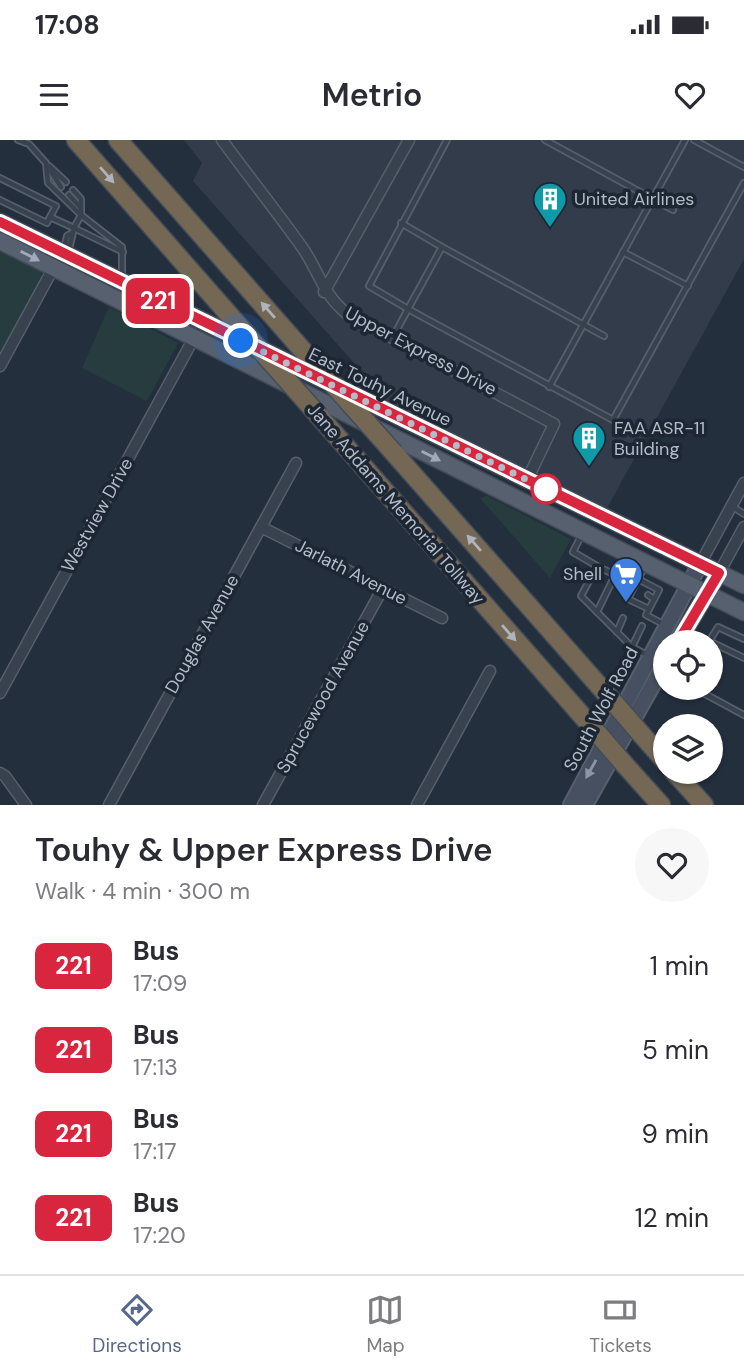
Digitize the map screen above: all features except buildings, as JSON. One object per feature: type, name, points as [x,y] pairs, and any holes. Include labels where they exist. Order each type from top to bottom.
[{"type":"highway","name":"Jane Addams Memorial Tollway","points":[[76,140],[661,805]]},
{"type":"highway","name":"Jane Addams Memorial Tollway","points":[[118,140],[653,747]]},
{"type":"highway","points":[[138,210],[163,191]]},
{"type":"highway","points":[[685,784],[704,805]]},
{"type":"main road","name":"East Touhy Avenue","points":[[0,222],[63,250],[122,283],[744,585]]},
{"type":"main road","points":[[0,241],[625,554],[642,571],[688,586],[744,612]]},
{"type":"main road","name":"South Wolf Road","points":[[571,805],[700,564]]},
{"type":"main road","points":[[685,630],[719,573]]},
{"type":"main road","name":"South Wolf Road","points":[[585,805],[653,692]]},
{"type":"street","name":"Upper Express Drive","points":[[222,140],[305,253],[324,292],[346,313],[554,424],[527,480]]},
{"type":"street","points":[[324,292],[409,140]]},
{"type":"street","points":[[0,366],[63,250]]},
{"type":"street","name":"Westview Drive","points":[[0,692],[195,337]]},
{"type":"street","name":"Douglas Avenue","points":[[109,805],[296,463]]},
{"type":"street","name":"South Wolf Road","points":[[700,564],[742,490]]},
{"type":"street","name":"Jarlath Avenue","points":[[261,527],[442,618]]},
{"type":"street","points":[[719,573],[744,527]]},
{"type":"street","name":"Sprucewood Avenue","points":[[262,805],[383,588]]},
{"type":"street","points":[[417,805],[490,671]]},
{"type":"street","points":[[0,773],[26,805]]},
{"type":"lane","points":[[18,140],[29,144],[66,182]]},
{"type":"lane","points":[[447,140],[369,286],[613,420],[744,183]]},
{"type":"lane","points":[[545,140],[673,211]]},
{"type":"lane","points":[[549,387],[685,140]]},
{"type":"lane","points":[[694,140],[744,167]]},
{"type":"lane","points":[[709,146],[712,140]]},
{"type":"lane","points":[[46,163],[61,187]]},
{"type":"lane","points":[[46,163],[48,183],[80,215],[122,247],[122,283]]},
{"type":"lane","points":[[2,180],[56,206],[47,223],[2,199]]},
{"type":"lane","points":[[63,250],[70,245],[81,208],[71,193]]},
{"type":"lane","points":[[50,216],[73,231],[123,252]]},
{"type":"lane","points":[[401,223],[604,336]]},
{"type":"lane","points":[[393,338],[442,247]]},
{"type":"lane","points":[[623,252],[688,286]]},
{"type":"lane","points":[[731,506],[744,514]]},
{"type":"lane","points":[[583,533],[573,552],[615,575]]},
{"type":"lane","points":[[597,612],[625,554]]},
{"type":"lane","points":[[597,566],[581,596],[632,647],[651,657]]},
{"type":"lane","points":[[649,609],[628,598],[636,589],[642,571],[659,590],[646,615],[667,626]]},
{"type":"lane","points":[[648,595],[654,599]]},
{"type":"lane","points":[[617,632],[624,618]]},
{"type":"lane","points":[[632,647],[642,626]]},
{"type":"lane","points":[[723,630],[742,640]]},
{"type":"lane","points":[[723,644],[743,656]]},
{"type":"lane","points":[[716,700],[744,715]]},
{"type":"shaded area","points":[[184,140],[744,140],[744,259],[606,510],[392,406],[193,181],[202,163]]},
{"type":"green space","points":[[0,249],[41,271],[42,278],[0,355]]},
{"type":"green space","points":[[109,307],[178,343],[147,401],[82,368]]},
{"type":"green space","points":[[487,496],[571,539],[550,578],[480,498]]},
{"type":"bus line","name":"221","points":[[0,222],[719,573],[685,630]]},
{"type":"place","name":"United Airlines","points":[[550,229]]},
{"type":"place","name":"FAA ASR-11 Building","points":[[589,468]]},
{"type":"place","name":"Shell","points":[[626,604]]},
{"type":"route","points":[[241,341],[552,492],[546,489]]}]
